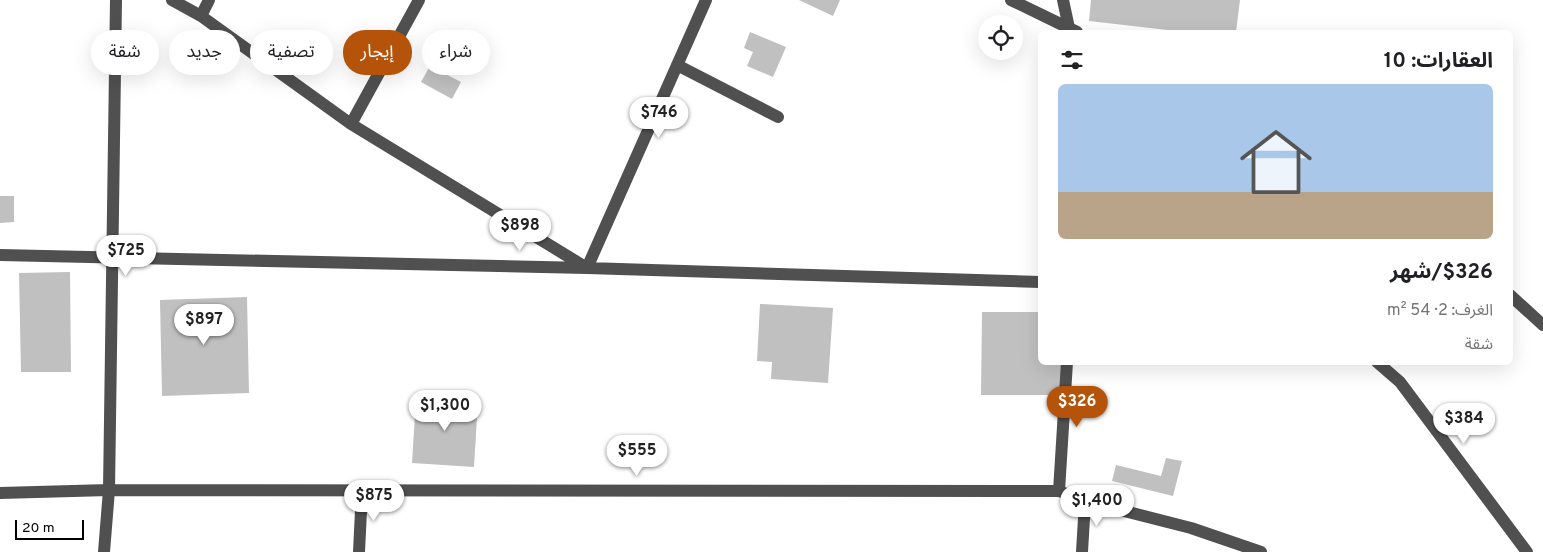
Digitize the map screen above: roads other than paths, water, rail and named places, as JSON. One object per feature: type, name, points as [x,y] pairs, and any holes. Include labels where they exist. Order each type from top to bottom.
[{"type":"street","points":[[104,552],[109,490],[116,0]]},
{"type":"street","points":[[172,0],[201,16],[351,124],[587,268]]},
{"type":"street","points":[[201,16],[209,0]]},
{"type":"street","points":[[351,124],[419,0]]},
{"type":"street","points":[[587,268],[706,0]]},
{"type":"street","points":[[1011,0],[1073,30]]},
{"type":"street","points":[[1064,0],[1073,30]]},
{"type":"street","points":[[677,65],[778,116]]},
{"type":"street","points":[[0,255],[113,256],[587,268],[1038,282]]},
{"type":"street","points":[[1513,298],[1543,325]]},
{"type":"street","points":[[1059,491],[1067,365]]},
{"type":"street","points":[[1380,365],[1400,382],[1527,552]]},
{"type":"street","points":[[0,493],[109,490],[1059,491],[1085,501],[1191,528],[1261,552]]},
{"type":"street","points":[[359,552],[362,490]]},
{"type":"street","points":[[1082,552],[1085,501]]}]
